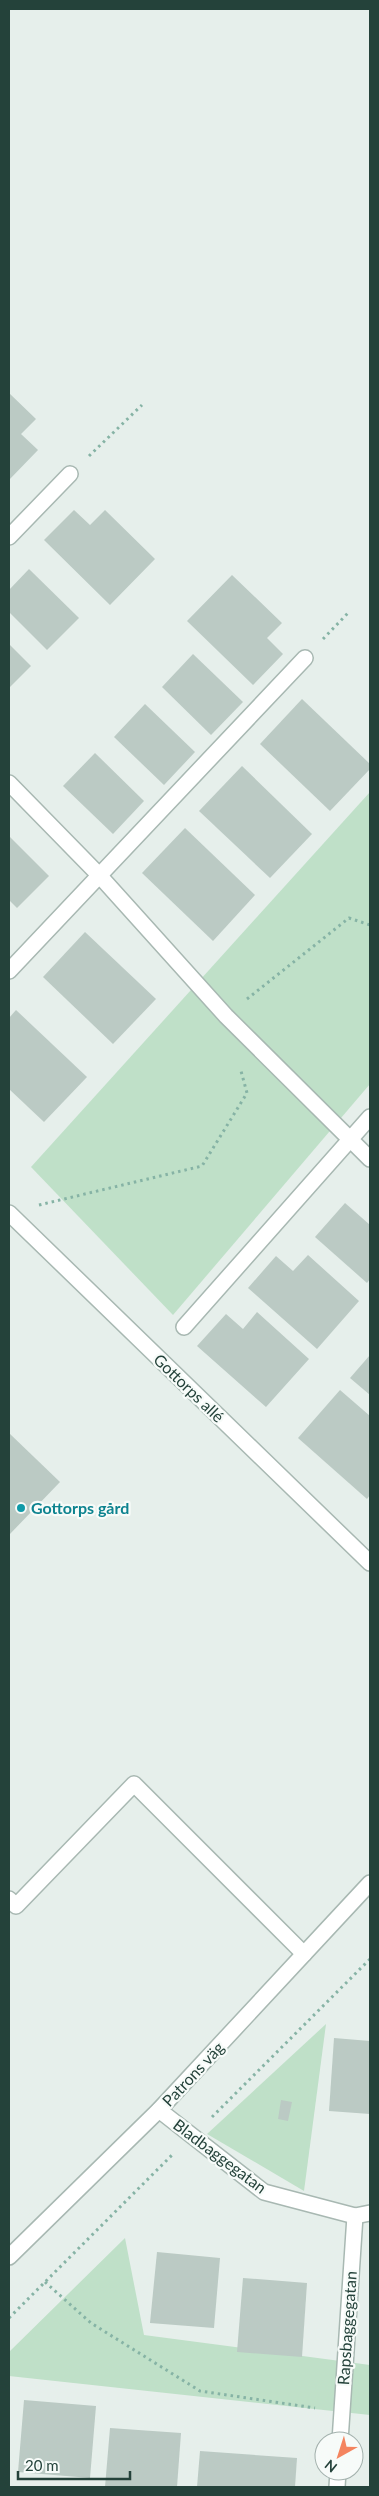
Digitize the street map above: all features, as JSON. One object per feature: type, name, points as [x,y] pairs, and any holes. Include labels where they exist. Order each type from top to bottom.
[{"type":"street","points":[[9,537],[70,474]]},
{"type":"street","points":[[9,971],[306,658]]},
{"type":"street","points":[[9,783],[99,875],[226,1016],[370,1159]]},
{"type":"street","points":[[184,1327],[370,1117]]},
{"type":"street","name":"Gottorps allé","points":[[9,1213],[370,1563]]},
{"type":"street","points":[[11,1906],[134,1784],[304,1954]]},
{"type":"street","name":"Patrons väg","points":[[9,2257],[159,2110],[370,1883]]},
{"type":"street","name":"Bladbaggegatan","points":[[159,2110],[264,2192],[355,2216],[370,2213]]},
{"type":"street","name":"Rapsbaggegatan","points":[[341,2431],[355,2216]]},
{"type":"path","points":[[70,474],[142,405]]},
{"type":"path","points":[[306,658],[348,613]]},
{"type":"path","points":[[226,1016],[349,918],[370,925]]},
{"type":"path","points":[[38,1205],[202,1166],[247,1093],[239,1064]]},
{"type":"path","points":[[45,2282],[91,2323],[200,2391],[342,2412]]},
{"type":"green space","points":[[370,792],[370,1084],[173,1315],[31,1167]]},
{"type":"green space","points":[[326,2024],[304,2191],[207,2134]]},
{"type":"green space","points":[[125,2238],[144,2335],[370,2365],[370,2415],[9,2376],[9,2352]]},
{"type":"building","points":[[9,393],[36,419],[21,434],[38,450],[9,480]]},
{"type":"building","points":[[74,510],[90,525],[105,510],[155,559],[110,605],[44,540]]},
{"type":"building","points":[[29,569],[79,618],[47,650],[9,612],[9,590]]},
{"type":"building","points":[[232,575],[282,623],[267,638],[283,654],[253,685],[187,621]]},
{"type":"building","points":[[9,644],[31,666],[9,688]]},
{"type":"building","points":[[193,654],[243,702],[211,735],[162,687]]},
{"type":"building","points":[[302,699],[370,764],[370,769],[330,811],[260,744]]},
{"type":"building","points":[[145,704],[195,752],[164,785],[114,737]]},
{"type":"building","points":[[95,753],[144,801],[113,834],[63,786]]},
{"type":"building","points":[[242,766],[312,834],[270,878],[199,811]]},
{"type":"building","points":[[185,828],[255,895],[213,941],[142,873]]},
{"type":"building","points":[[9,836],[49,876],[17,908],[9,900]]},
{"type":"building","points":[[85,932],[156,999],[113,1044],[43,977]]},
{"type":"building","points":[[16,1010],[87,1077],[44,1122],[9,1089],[9,1018]]},
{"type":"building","points":[[345,1203],[370,1225],[370,1279],[367,1283],[315,1237]]},
{"type":"building","points":[[308,1255],[359,1301],[317,1349],[248,1288],[276,1256],[293,1271]]},
{"type":"building","points":[[257,1312],[309,1359],[266,1407],[197,1346],[226,1314],[243,1329]]},
{"type":"building","points":[[370,1355],[370,1395],[350,1378]]},
{"type":"building","points":[[340,1390],[370,1416],[370,1495],[367,1499],[298,1438]]},
{"type":"building","name":"Gottorps gård","points":[[9,1433],[60,1482],[9,1535]]},
{"type":"building","points":[[334,2038],[370,2041],[370,2114],[329,2111]]},
{"type":"building","points":[[281,2100],[292,2102],[288,2121],[278,2119]]},
{"type":"building","points":[[157,2252],[220,2258],[214,2328],[150,2323]]},
{"type":"building","points":[[243,2278],[307,2283],[302,2357],[237,2352]]},
{"type":"building","points":[[24,2400],[96,2406],[90,2478],[18,2472]]},
{"type":"building","points":[[110,2428],[181,2433],[177,2487],[105,2487]]},
{"type":"building","points":[[200,2451],[297,2458],[295,2487],[197,2487]]},
{"type":"place","name":"Gottorps gård","points":[[21,1508]]}]
